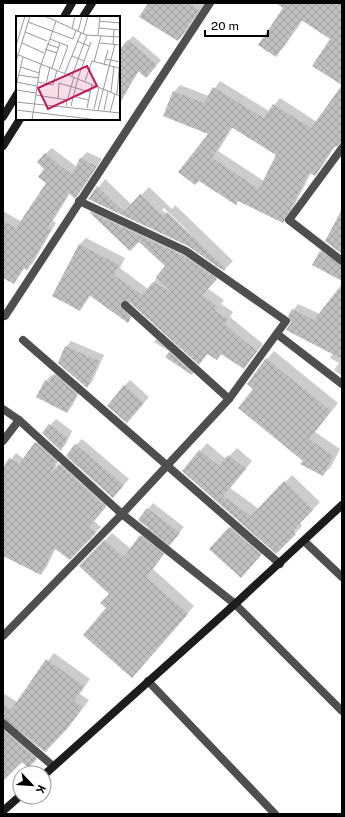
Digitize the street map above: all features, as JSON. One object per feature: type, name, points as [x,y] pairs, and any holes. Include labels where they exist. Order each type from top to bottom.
[{"type":"main road","points":[[65,16],[72,3]]},
{"type":"main road","points":[[84,16],[92,3]]},
{"type":"main road","points":[[3,117],[16,96]]},
{"type":"main road","points":[[3,146],[19,120]]},
{"type":"main road","points":[[53,766],[280,564],[342,505]]},
{"type":"main road","points":[[3,811],[12,803]]},
{"type":"street","points":[[3,314],[5,316],[210,3]]},
{"type":"street","points":[[342,148],[289,220],[342,261]]},
{"type":"street","points":[[3,636],[122,514],[228,399],[286,321],[186,251],[79,201]]},
{"type":"street","points":[[125,305],[228,399]]},
{"type":"street","points":[[277,334],[342,384]]},
{"type":"street","points":[[23,340],[280,564]]},
{"type":"street","points":[[3,409],[19,420],[122,514],[235,604],[342,711]]},
{"type":"street","points":[[3,442],[19,420]]},
{"type":"street","points":[[304,541],[342,577]]},
{"type":"street","points":[[148,681],[275,814]]},
{"type":"street","points":[[3,723],[53,766]]},
{"type":"building","points":[[148,3],[188,3],[199,10],[178,41],[139,17]]},
{"type":"building","points":[[276,3],[342,3],[342,85],[312,66],[330,39],[301,20],[276,57],[258,45],[283,8]]},
{"type":"building","points":[[128,40],[157,65],[146,78],[138,71],[120,103],[120,49]]},
{"type":"building","points":[[342,85],[342,143],[336,147],[334,146],[315,176],[309,173],[283,223],[238,201],[236,205],[199,181],[195,185],[178,172],[208,134],[163,116],[173,91],[204,103],[213,87],[264,118],[273,104],[311,128]],"holes":[[[231,127],[276,155],[259,189],[212,158]]]},
{"type":"building","points":[[45,153],[72,175],[80,158],[97,166],[77,196],[74,198],[69,193],[47,228],[51,229],[27,270],[23,268],[14,284],[3,278],[3,221],[16,228],[46,183],[38,177],[44,169],[37,162]]},
{"type":"building","points":[[97,186],[124,212],[140,194],[163,216],[167,212],[226,269],[224,271],[188,246],[88,199]]},
{"type":"building","points":[[342,209],[342,254],[325,241]]},
{"type":"building","points":[[88,211],[183,256],[217,279],[202,295],[218,307],[215,311],[228,319],[224,324],[257,351],[244,369],[221,354],[217,360],[207,354],[199,365],[127,300],[121,301],[120,306],[131,318],[128,323],[89,295],[80,311],[52,296],[79,244],[119,265],[114,275],[142,295],[153,282],[172,292],[156,277],[165,266],[139,242],[130,251]]},
{"type":"building","points":[[320,251],[342,266],[342,281],[312,265]]},
{"type":"building","points":[[342,284],[342,359],[286,330],[291,322],[288,316],[292,309],[314,320]]},
{"type":"building","points":[[65,346],[99,361],[87,388],[58,363]]},
{"type":"building","points":[[169,352],[193,374],[192,375],[165,357]]},
{"type":"building","points":[[266,358],[331,411],[309,439],[333,456],[323,476],[300,464],[303,461],[238,408],[253,389],[247,384]]},
{"type":"building","points":[[53,374],[77,394],[67,413],[36,397],[45,380],[50,383]]},
{"type":"building","points":[[124,385],[144,403],[127,423],[107,406]]},
{"type":"building","points":[[49,424],[67,437],[61,451],[42,433]]},
{"type":"building","points":[[35,442],[56,461],[51,474],[59,464],[106,507],[89,527],[96,533],[70,560],[54,548],[41,575],[3,556],[3,468],[9,458],[19,464]]},
{"type":"building","points":[[75,444],[124,485],[113,498],[66,456]]},
{"type":"building","points":[[199,450],[219,466],[228,455],[246,469],[223,496],[251,516],[284,481],[313,510],[293,531],[296,534],[276,554],[182,471]]},
{"type":"building","points":[[147,508],[180,533],[170,545],[138,520]]},
{"type":"building","points":[[229,527],[261,555],[241,578],[209,549]]},
{"type":"building","points":[[140,535],[164,554],[146,577],[188,614],[132,678],[83,635],[106,608],[100,603],[109,594],[79,566],[104,540],[124,557]]},
{"type":"building","points":[[46,659],[84,686],[74,701],[83,707],[67,729],[45,752],[3,718],[3,704],[11,710]]},
{"type":"building","points":[[3,730],[37,759],[31,765],[25,765],[22,762],[19,765],[12,765],[12,772],[3,781]]}]
